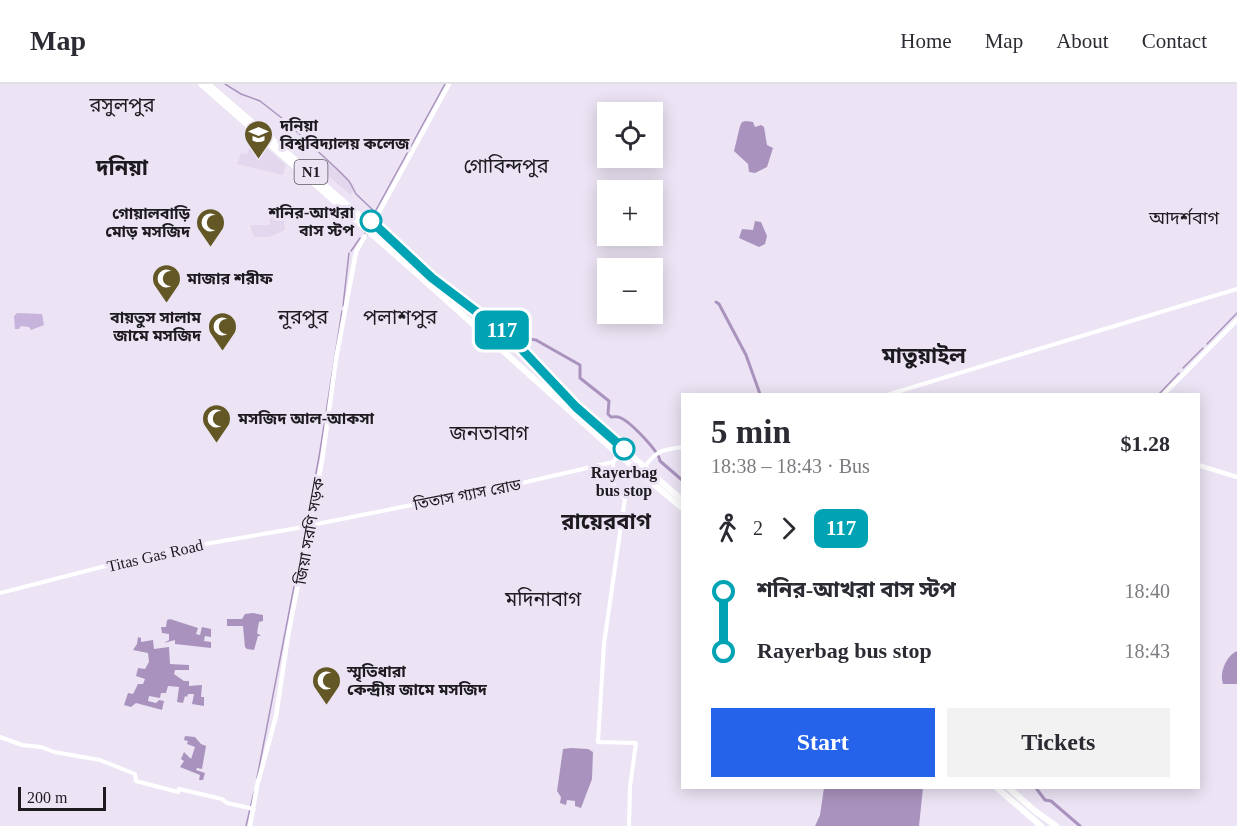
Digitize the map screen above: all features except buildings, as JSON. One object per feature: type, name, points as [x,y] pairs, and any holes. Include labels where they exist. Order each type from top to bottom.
[{"type":"highway","name":"N1","points":[[201,84],[681,507]]},
{"type":"highway","name":"N1","points":[[210,84],[432,278],[512,339],[576,407],[681,500]]},
{"type":"highway","points":[[210,84],[381,230],[432,278]]},
{"type":"highway","points":[[487,337],[496,337],[499,328]]},
{"type":"highway","points":[[505,353],[506,343],[512,339]]},
{"type":"highway","points":[[607,434],[681,495]]},
{"type":"highway","points":[[998,789],[1041,826]]},
{"type":"highway","points":[[1011,789],[1056,826]]},
{"type":"main road","points":[[377,216],[449,84]]},
{"type":"main road","name":"জিয়া সরণি সড়ক","points":[[250,826],[258,783],[274,722],[307,525],[322,462],[336,359],[356,252],[366,236]]},
{"type":"main road","points":[[1165,393],[1237,320]]},
{"type":"main road","points":[[1200,466],[1237,477]]},
{"type":"street","points":[[893,393],[1237,289]]},
{"type":"street","points":[[646,465],[654,454],[661,450],[681,447]]},
{"type":"street","points":[[619,454],[613,462],[614,493],[625,498],[603,644],[598,742],[636,743],[630,787],[629,826]]},
{"type":"street","name":"তিতাস গ্যাস রোড","points":[[307,525],[522,483],[613,462]]},
{"type":"street","name":"Titas Gas Road","points":[[0,593],[164,551],[307,525]]},
{"type":"street","points":[[0,737],[22,745],[100,760],[135,774],[136,781],[149,785],[178,792],[180,789],[222,798],[225,802],[254,809]]},
{"type":"shaded area","points":[[746,121],[753,122],[755,127],[761,125],[764,127],[767,145],[773,148],[767,167],[755,173],[749,172],[748,164],[734,151],[740,126]]},
{"type":"shaded area","name":"দনিয়া বিশ্ববিদ্যালয় কলেজ","points":[[253,137],[286,165],[283,175],[237,164],[241,153],[247,154]]},
{"type":"shaded area","points":[[328,161],[354,185],[355,188],[351,195],[322,171]]},
{"type":"shaded area","points":[[283,210],[285,230],[269,237],[254,237],[250,225],[270,225],[270,211]]},
{"type":"shaded area","points":[[755,221],[761,222],[767,236],[765,244],[759,247],[739,238],[742,229],[753,230]]},
{"type":"shaded area","points":[[17,313],[42,314],[44,325],[31,330],[29,327],[21,326],[15,329],[14,316]]},
{"type":"shaded area","points":[[245,614],[263,615],[263,621],[259,622],[257,633],[261,636],[258,636],[254,650],[245,647],[243,626],[227,626],[227,619],[242,619]]},
{"type":"shaded area","points":[[167,620],[198,628],[196,634],[200,635],[202,627],[211,629],[211,637],[205,636],[204,641],[211,642],[211,648],[175,644],[175,640],[164,643],[169,640],[169,634],[162,633],[161,627],[166,627]]},
{"type":"shaded area","points":[[138,637],[141,638],[141,642],[153,640],[154,649],[169,647],[170,664],[189,665],[189,670],[175,670],[174,674],[184,681],[189,681],[189,686],[202,685],[201,697],[204,697],[204,706],[192,704],[194,694],[185,696],[183,703],[177,702],[179,687],[168,686],[166,693],[161,693],[160,698],[149,696],[148,701],[156,703],[159,700],[164,701],[162,710],[136,703],[131,707],[124,705],[128,693],[133,694],[138,684],[143,684],[145,679],[136,676],[138,668],[145,669],[149,662],[148,653],[133,650]]},
{"type":"shaded area","points":[[1237,651],[1237,684],[1223,684],[1224,665]]},
{"type":"shaded area","points":[[185,736],[195,737],[206,746],[202,769],[197,768],[196,770],[205,773],[203,780],[199,780],[200,775],[180,767],[184,761],[181,759],[184,752],[191,759],[195,747],[187,744],[188,741],[184,740]]},
{"type":"shaded area","points":[[563,749],[588,749],[593,752],[592,779],[581,808],[575,806],[575,801],[567,800],[566,805],[560,803],[561,797],[557,791]]},
{"type":"shaded area","points":[[824,789],[923,789],[919,826],[815,826],[820,815]]},
{"type":"waterway","points":[[225,84],[241,94],[260,101],[283,119],[349,181],[356,194],[374,211]]},
{"type":"waterway","points":[[376,210],[445,84]]},
{"type":"waterway","points":[[351,251],[360,238]]},
{"type":"waterway","points":[[343,306],[349,253]]},
{"type":"waterway","points":[[716,302],[746,355],[760,393]]},
{"type":"waterway","points":[[257,778],[319,457],[342,311]]},
{"type":"waterway","points":[[1207,344],[1237,313]]},
{"type":"waterway","points":[[494,315],[520,338],[536,340],[580,365],[580,378],[609,401],[608,414],[611,417],[621,418],[631,425],[650,444],[660,461],[681,479]]},
{"type":"waterway","points":[[1183,368],[1203,348]]},
{"type":"waterway","points":[[1160,393],[1179,373]]},
{"type":"waterway","points":[[1037,789],[1045,800],[1051,801],[1080,826]]},
{"type":"waterway","points":[[246,826],[254,792]]},
{"type":"tunnel","points":[[365,236],[377,216]]},
{"type":"bus line","name":"117","points":[[371,221],[432,278],[512,339],[576,407],[624,449]]},
{"type":"place","name":"দনিয়া বিশ্ববিদ্যালয় কলেজ","points":[[259,160]]},
{"type":"place","name":"শনির-আখরা বাস স্টপ","points":[[371,221]]},
{"type":"place","name":"গোয়ালবাড়ি মোড় মসজিদ","points":[[211,248]]},
{"type":"place","name":"মাজার শরীফ","points":[[166,304]]},
{"type":"place","name":"বায়তুস সালাম জামে মসজিদ","points":[[222,352]]},
{"type":"place","name":"মসজিদ আল-আকসা","points":[[217,444]]},
{"type":"place","name":"Rayerbag bus stop","points":[[624,449]]},
{"type":"place","name":"স্মৃতিধারা কেন্দ্রীয় জামে মসজিদ","points":[[326,706]]},
{"type":"district","name":"রসুলপুর","points":[[122,105]]},
{"type":"district","name":"গোবিন্দপুর","points":[[506,166]]},
{"type":"district","name":"দনিয়া","points":[[122,167]]},
{"type":"district","name":"আদর্শবাগ","points":[[1184,218]]},
{"type":"district","name":"নূরপুর","points":[[303,317]]},
{"type":"district","name":"পলাশপুর","points":[[400,317]]},
{"type":"district","name":"মাতুয়াইল","points":[[924,355]]},
{"type":"district","name":"জনতাবাগ","points":[[489,433]]},
{"type":"district","name":"রায়েরবাগ","points":[[606,521]]},
{"type":"district","name":"মদিনাবাগ","points":[[543,599]]}]
